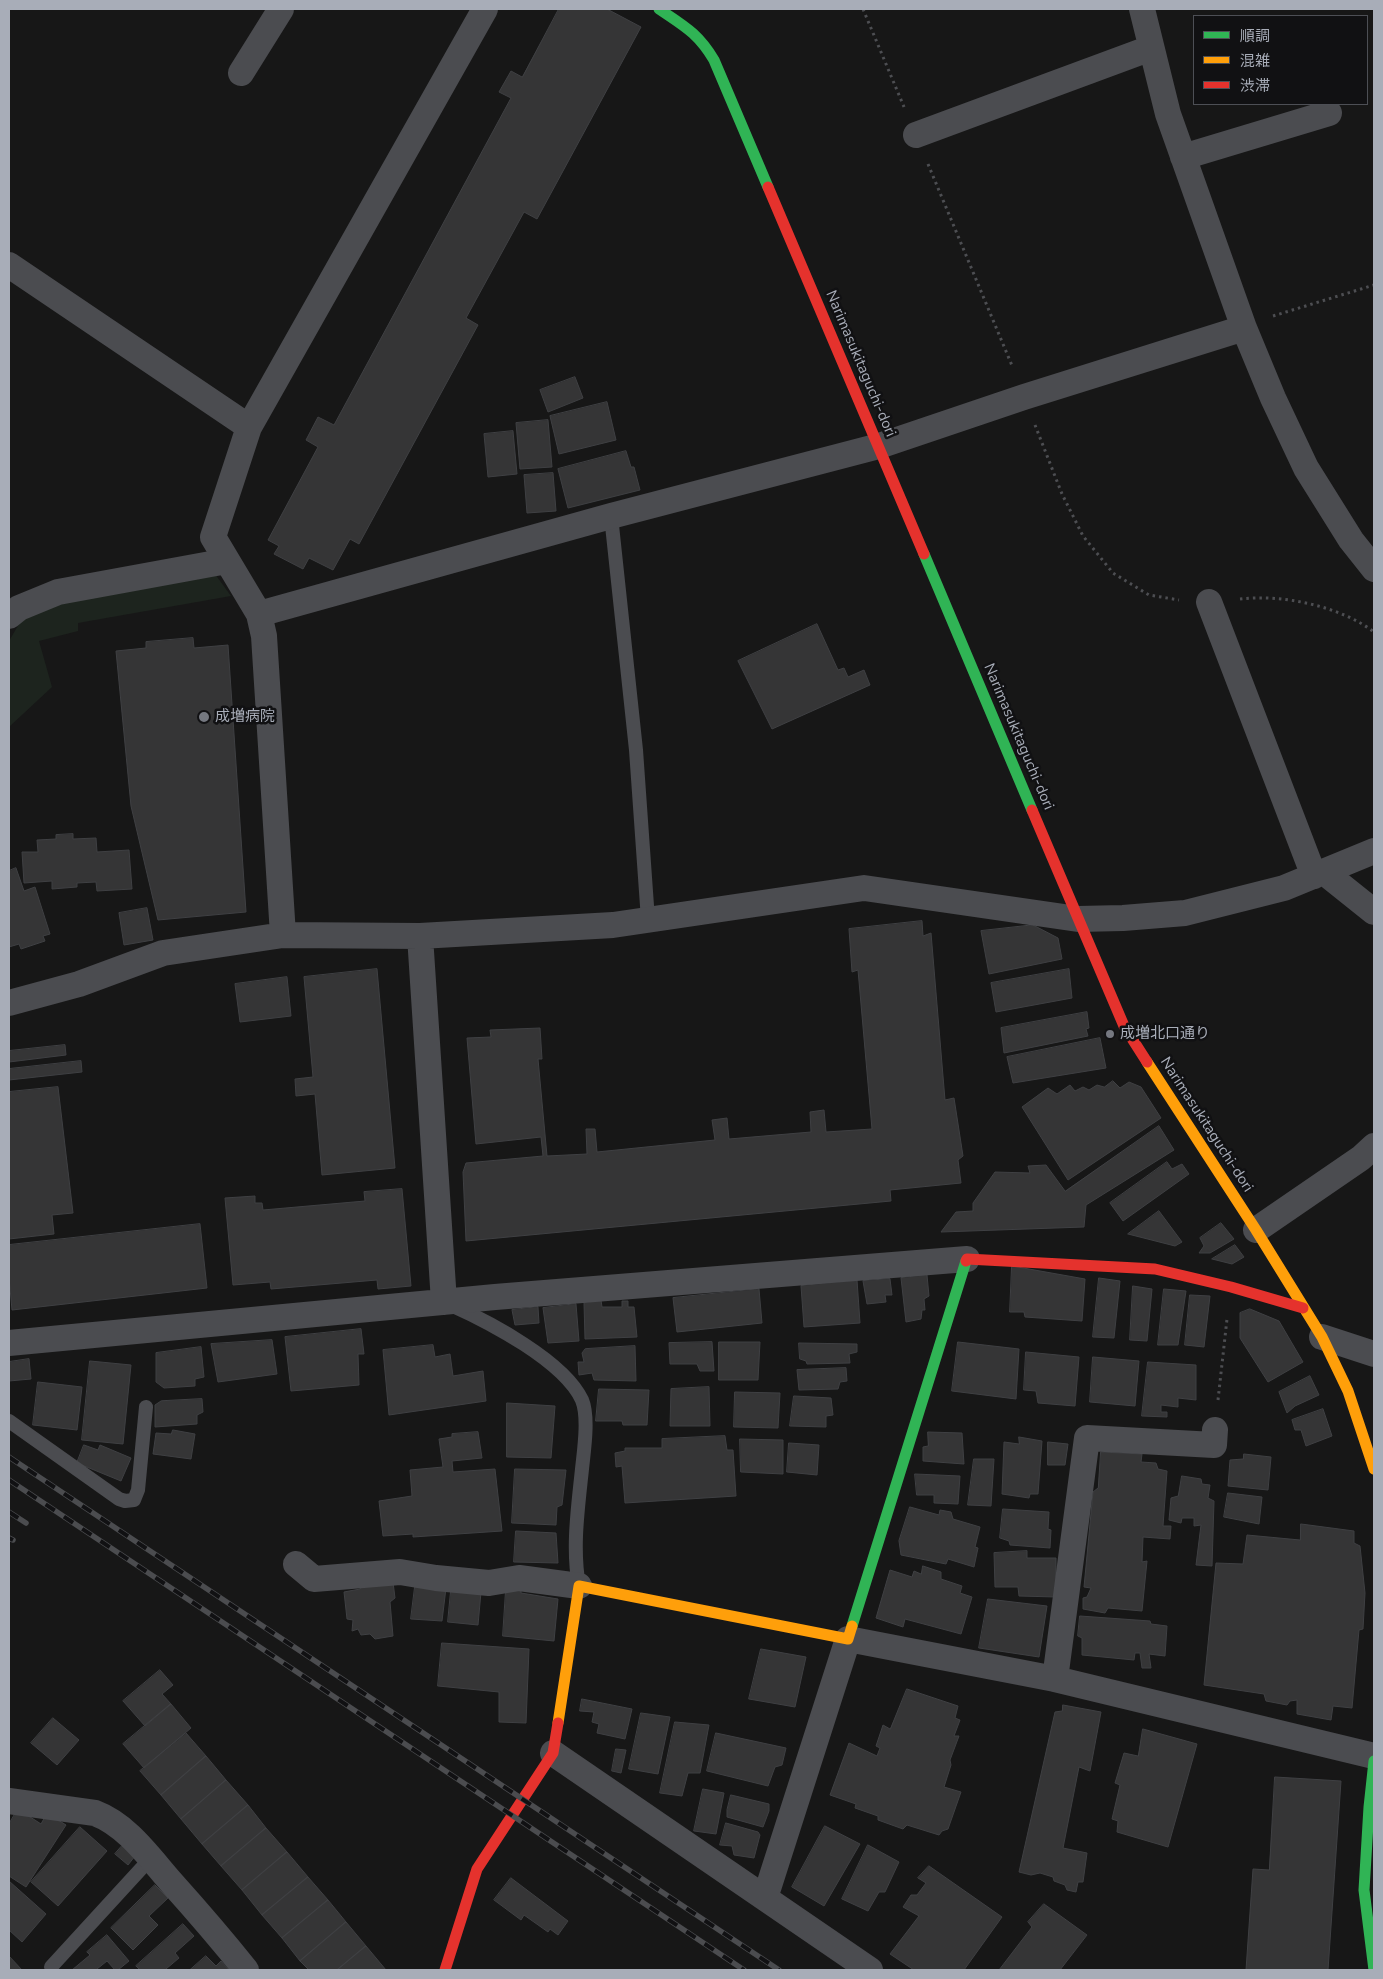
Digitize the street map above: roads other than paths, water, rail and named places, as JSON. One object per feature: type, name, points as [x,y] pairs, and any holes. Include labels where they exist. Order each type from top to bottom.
[{"type":"street","points":[[240,73],[281,9]]},
{"type":"street","points":[[283,934],[264,636],[260,614],[213,537],[249,427],[485,9]]},
{"type":"street","name":"Narimasukitaguchi-dori","points":[[659,9],[690,30],[704,43],[714,60],[1124,1026],[1256,1230],[1322,1337],[1348,1391],[1374,1469]]},
{"type":"street","points":[[1142,9],[1168,114],[1183,157],[1256,323],[1273,398],[1306,468],[1351,540],[1374,569]]},
{"type":"street","points":[[916,135],[1151,48]]},
{"type":"street","points":[[1183,157],[1329,114]]},
{"type":"street","points":[[9,265],[249,427]]},
{"type":"street","points":[[260,614],[611,516],[879,446],[1024,397],[1256,323]]},
{"type":"street","points":[[9,616],[19,608],[58,592],[227,561]]},
{"type":"street","points":[[1209,602],[1319,874],[1374,912]]},
{"type":"street","points":[[9,1003],[80,984],[163,953],[283,934],[420,936],[614,925],[864,888],[1078,919],[1123,918],[1185,913],[1284,888],[1374,850]]},
{"type":"street","points":[[420,936],[444,1302]]},
{"type":"street","points":[[1256,1230],[1361,1158],[1374,1146]]},
{"type":"street","points":[[765,1898],[968,1259]]},
{"type":"street","points":[[9,1343],[444,1302],[968,1259],[1155,1269],[1231,1287],[1303,1308]]},
{"type":"street","points":[[1322,1337],[1374,1354]]},
{"type":"street","points":[[1055,1679],[1087,1438],[1214,1445],[1215,1430]]},
{"type":"street","points":[[296,1564],[314,1579],[400,1572],[436,1578],[489,1583],[519,1578],[579,1586],[1055,1679],[1374,1756]]},
{"type":"street","points":[[445,1970],[477,1869],[550,1758],[579,1586]]},
{"type":"street","points":[[550,1758],[765,1898],[870,1970]]},
{"type":"street","points":[[1374,1761],[1364,1890],[1374,1970]]},
{"type":"street","points":[[9,1801],[96,1813],[118,1824],[246,1970]]},
{"type":"lane","points":[[611,516],[636,750],[648,920]]},
{"type":"lane","points":[[444,1302],[477,1316],[526,1346],[564,1375],[582,1401],[585,1416],[585,1439],[575,1562],[579,1586]]},
{"type":"lane","points":[[9,1421],[119,1499],[130,1501],[134,1500],[138,1490],[146,1407]]},
{"type":"lane","points":[[51,1967],[150,1859]]},
{"type":"railway","points":[[9,1457],[779,1970]]},
{"type":"railway","points":[[9,1480],[744,1970]]},
{"type":"railway","points":[[9,1512],[26,1523]]},
{"type":"railway","points":[[9,1538],[13,1540]]},
{"type":"place","name":"成増病院","points":[[204,717]]},
{"type":"place","name":"成増北口通り","points":[[1110,1034]]}]
